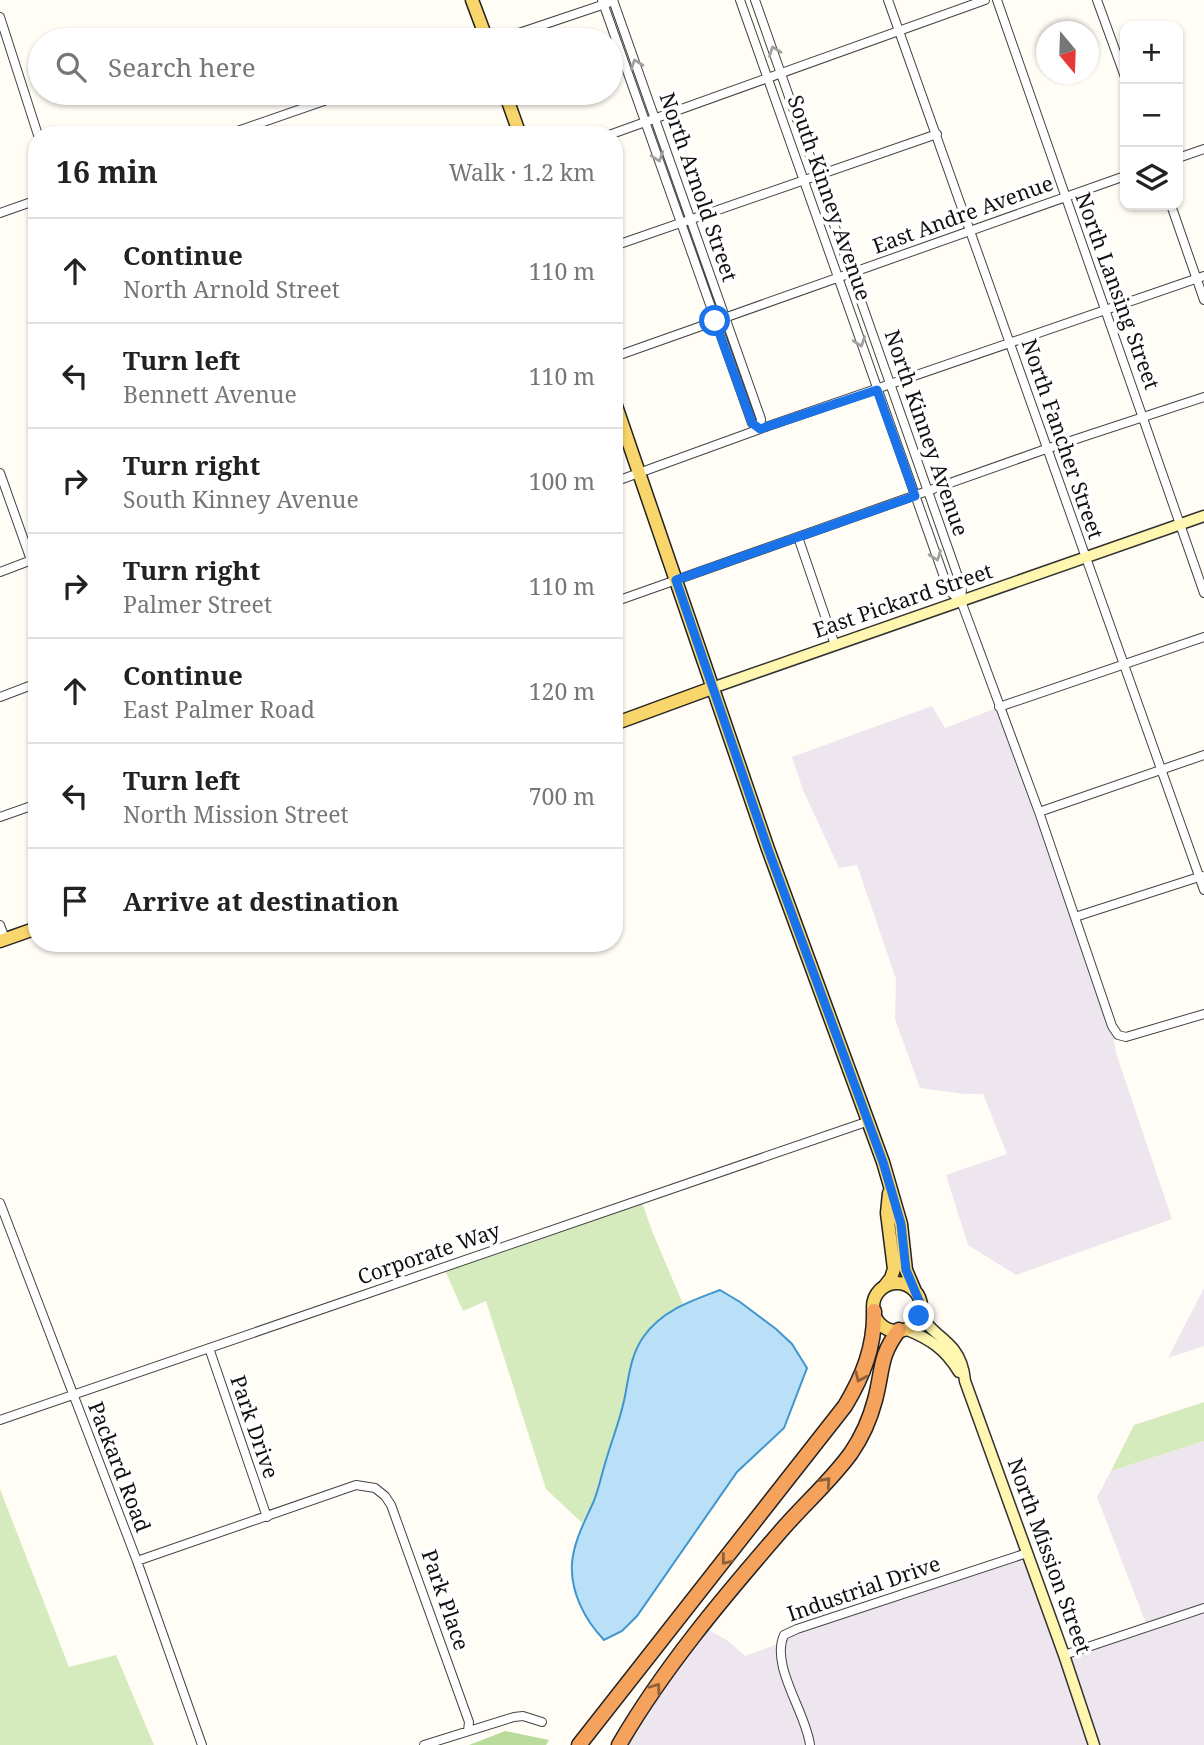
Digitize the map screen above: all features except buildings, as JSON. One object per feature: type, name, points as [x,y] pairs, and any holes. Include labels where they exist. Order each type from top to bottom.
[{"type":"highway","points":[[579,1745],[845,1406],[868,1358],[873,1337],[874,1311]]},
{"type":"highway","points":[[619,1745],[652,1693],[680,1656],[779,1532],[850,1454],[872,1411],[883,1357],[902,1330]]},
{"type":"main road","points":[[472,0],[482,28]]},
{"type":"main road","points":[[509,105],[517,126]]},
{"type":"main road","name":"North Mission Street","points":[[623,425],[768,849],[885,1168],[901,1224],[906,1270],[924,1322],[951,1346],[960,1358],[965,1381],[1094,1745]]},
{"type":"main road","name":"East Pickard Street","points":[[623,721],[1204,516]]},
{"type":"main road","points":[[2,940],[28,931]]},
{"type":"main road","name":"North Mission Street","points":[[890,1189],[887,1213],[894,1269],[891,1278],[875,1298],[874,1311],[883,1325],[930,1340],[941,1348],[965,1381]]},
{"type":"main road","points":[[883,1288],[900,1284],[915,1291]]},
{"type":"main road","points":[[902,1330],[917,1320],[921,1307]]},
{"type":"street","name":"South Kinney Avenue","points":[[740,0],[948,591],[961,601]]},
{"type":"street","name":"North Kinney Avenue","points":[[755,0],[892,384],[962,588],[961,601],[1040,812],[1112,1026],[1118,1035],[1134,1036],[1204,1014]]},
{"type":"street","name":"North Fancher Street","points":[[888,0],[1122,665],[1202,876],[1204,890]]},
{"type":"street","points":[[623,130],[985,0]]},
{"type":"street","name":"North Lansing Street","points":[[997,0],[1204,593]]},
{"type":"street","points":[[1097,0],[1120,63]]},
{"type":"street","points":[[531,28],[603,2],[614,1]]},
{"type":"street","name":"North Arnold Street","points":[[614,1],[655,119],[715,321],[752,423],[760,429]]},
{"type":"street","name":"North Arnold Street","points":[[603,2],[612,28]]},
{"type":"street","points":[[0,17],[28,104]]},
{"type":"street","name":"North Arnold Street","points":[[623,58],[685,222],[725,317],[761,419],[760,429]]},
{"type":"street","points":[[28,105],[35,126]]},
{"type":"street","points":[[252,126],[312,105]]},
{"type":"street","points":[[623,243],[937,134]]},
{"type":"street","points":[[1183,156],[1204,149]]},
{"type":"street","name":"East Andre Avenue","points":[[623,354],[1120,178]]},
{"type":"street","points":[[0,213],[28,203]]},
{"type":"street","points":[[1173,210],[1200,277],[1204,300]]},
{"type":"street","points":[[623,479],[1200,277]]},
{"type":"street","points":[[623,599],[929,493],[1046,449],[1204,397]]},
{"type":"street","points":[[0,473],[28,544]]},
{"type":"street","points":[[798,537],[835,645]]},
{"type":"street","points":[[0,572],[28,561]]},
{"type":"street","points":[[999,707],[1204,637]]},
{"type":"street","points":[[0,697],[28,686]]},
{"type":"street","points":[[1040,812],[1204,755]]},
{"type":"street","points":[[0,817],[28,806]]},
{"type":"street","points":[[1075,917],[1202,876]]},
{"type":"street","points":[[0,925],[2,940]]},
{"type":"street","name":"Corporate Way","points":[[0,1420],[869,1121]]},
{"type":"street","name":"Packard Road","points":[[0,1203],[137,1561],[202,1745]]},
{"type":"street","name":"Park Drive","points":[[209,1348],[267,1517]]},
{"type":"street","name":"Park Place","points":[[267,1517],[356,1485],[374,1488],[385,1496],[401,1528],[469,1722],[468,1731]]},
{"type":"street","points":[[137,1561],[267,1517]]},
{"type":"street","name":"Industrial Drive","points":[[810,1745],[780,1657],[780,1643],[784,1635],[807,1625],[1027,1553]]},
{"type":"street","points":[[1064,1655],[1204,1608]]},
{"type":"street","points":[[424,1745],[514,1717],[523,1716],[542,1722]]},
{"type":"shaded area","points":[[932,706],[945,728],[999,707],[1112,1026],[1116,1053],[1172,1219],[1016,1275],[968,1245],[946,1175],[1007,1154],[983,1094],[920,1088],[895,1019],[896,979],[857,865],[839,868],[803,790],[792,757]]},
{"type":"shaded area","points":[[1204,1288],[1204,1346],[1168,1358]]},
{"type":"shaded area","points":[[1204,1441],[1204,1745],[622,1745],[703,1627],[727,1640],[745,1656],[780,1643],[784,1635],[1027,1553],[1064,1655],[1147,1626],[1097,1497],[1111,1471]]},
{"type":"green space","points":[[641,1199],[683,1304],[658,1320],[625,1399],[593,1502],[582,1523],[546,1489],[486,1301],[463,1311],[444,1268]]},
{"type":"green space","points":[[1204,1402],[1204,1441],[1111,1471],[1134,1425]]},
{"type":"green space","points":[[0,1489],[69,1667],[116,1655],[154,1745],[0,1745]]},
{"type":"green space","points":[[505,1731],[549,1740],[546,1745],[469,1745]]},
{"type":"water","points":[[720,1290],[776,1329],[792,1344],[807,1368],[784,1428],[737,1472],[637,1616],[622,1631],[604,1640],[580,1605],[573,1584],[572,1563],[577,1540],[595,1498],[619,1419],[633,1357],[644,1336],[660,1319],[678,1307]]},
{"type":"route","points":[[715,321],[752,423],[760,429],[877,390],[915,496],[676,580],[768,849],[887,1174],[901,1224],[906,1270],[921,1307],[919,1316]]}]
